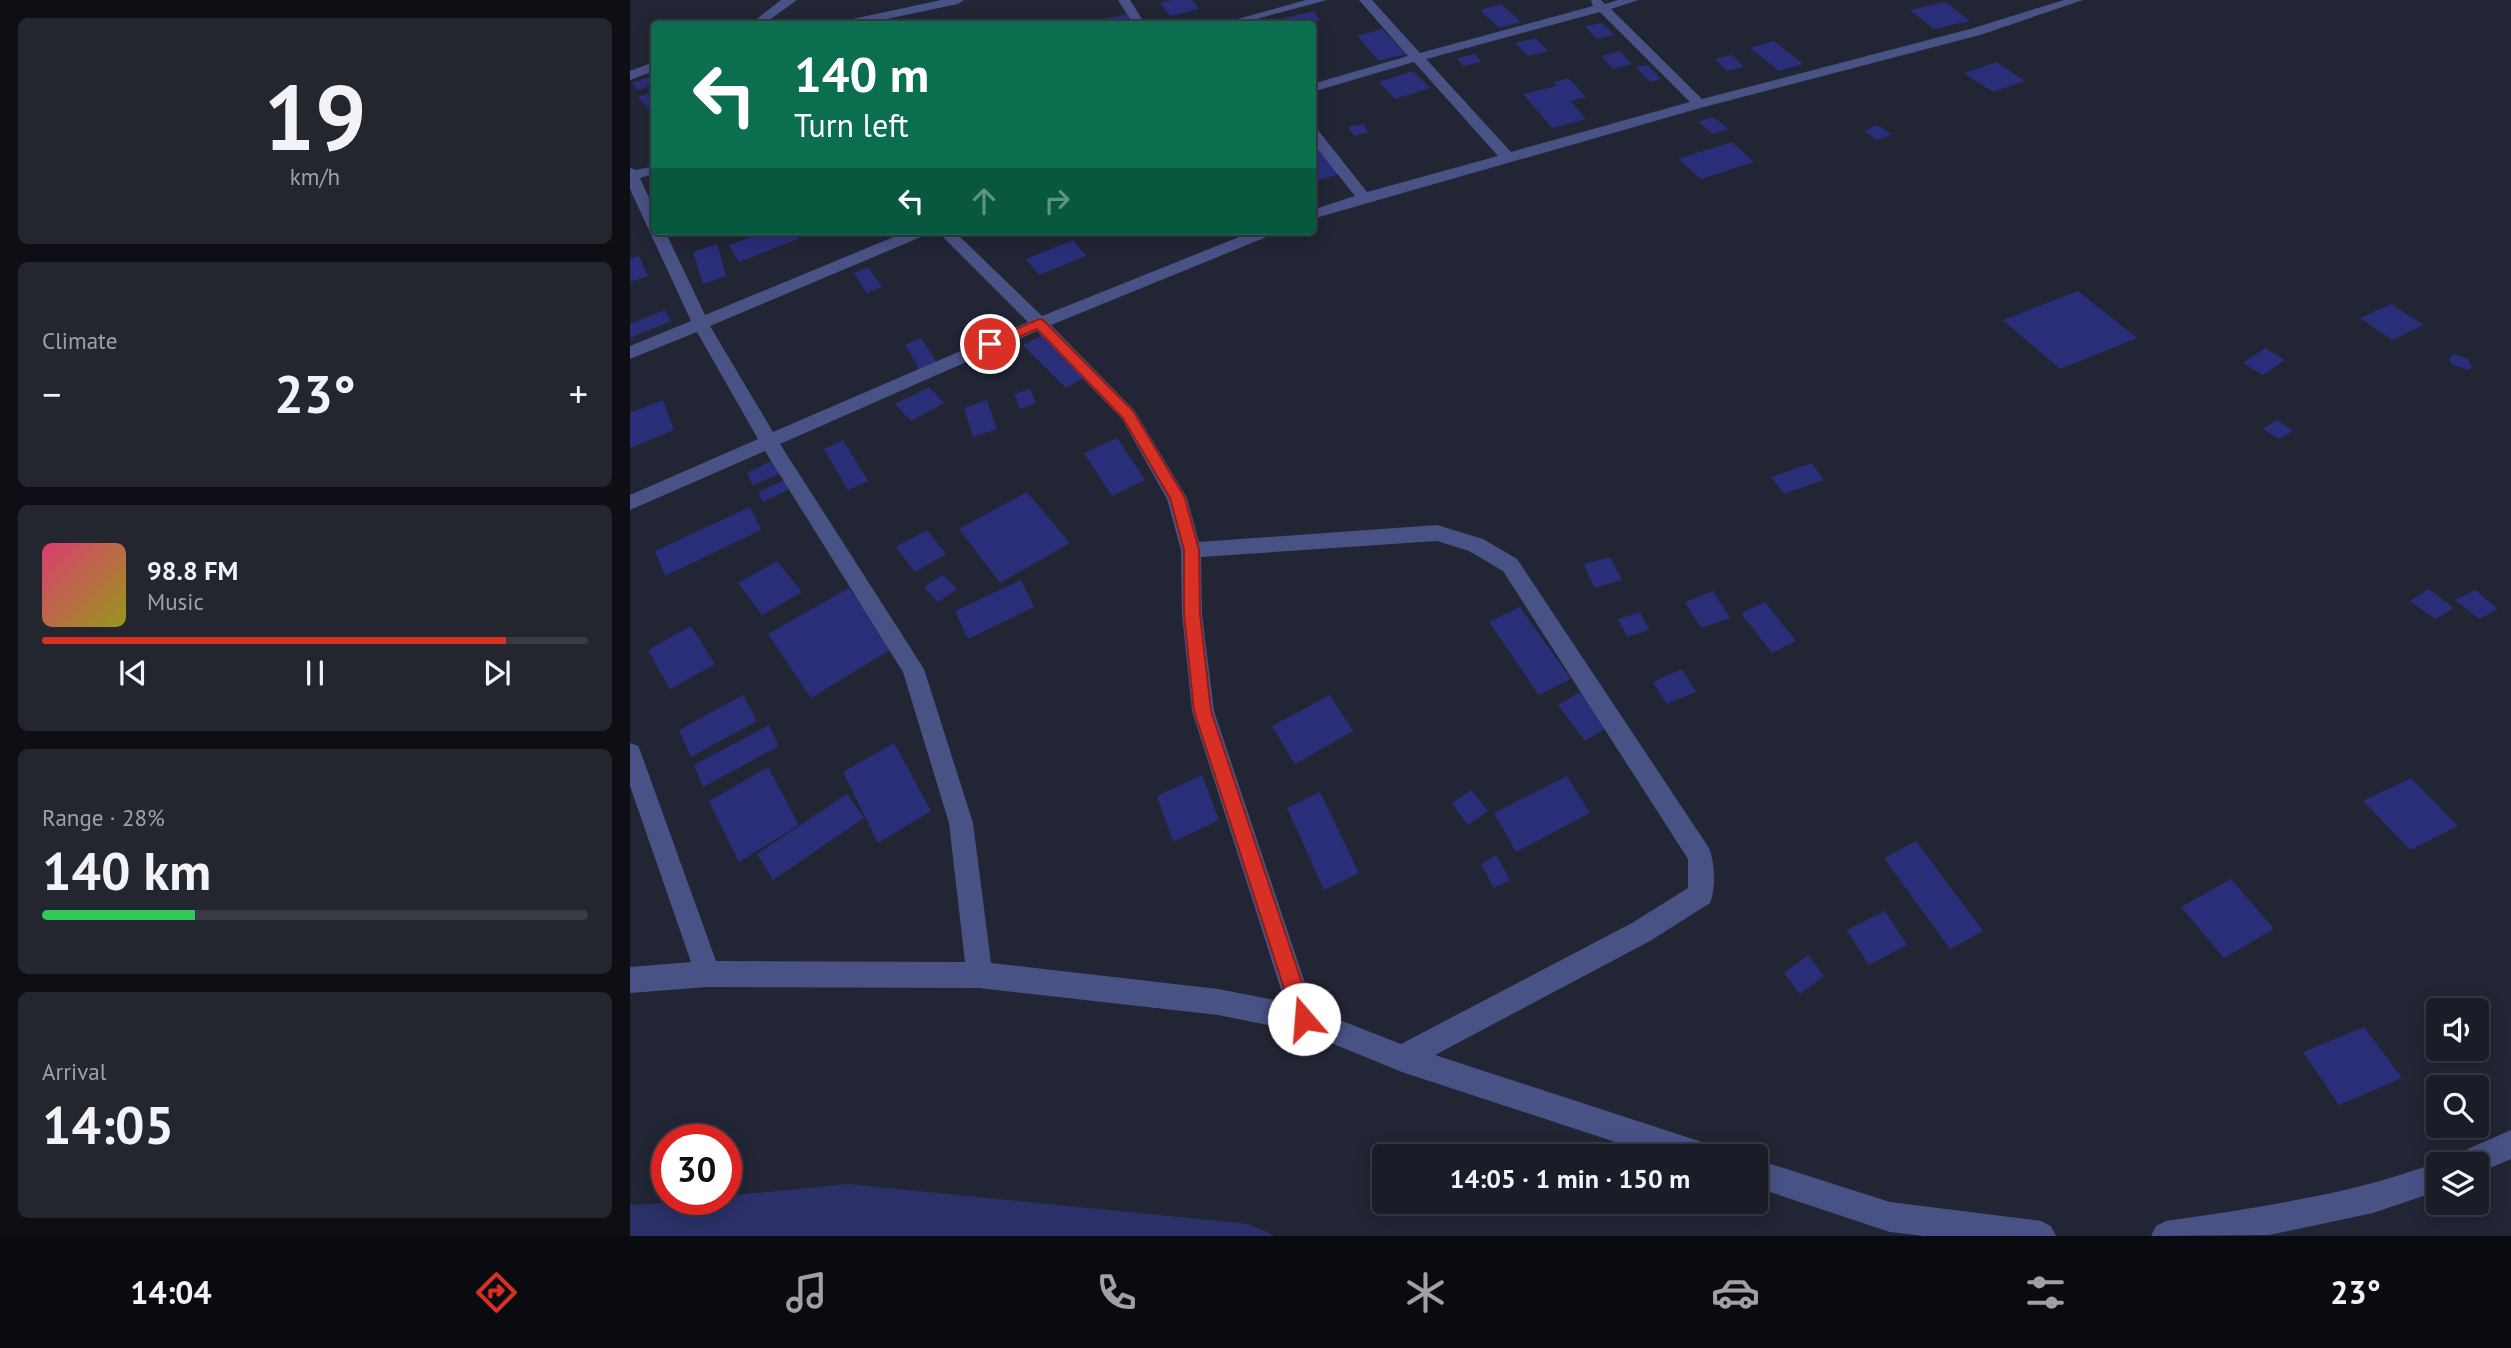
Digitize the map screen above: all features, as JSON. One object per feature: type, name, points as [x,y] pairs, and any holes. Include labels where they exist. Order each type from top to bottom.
[{"type":"street","points":[[762,21],[775,6],[791,0]]},
{"type":"street","points":[[862,21],[958,0]]},
{"type":"street","points":[[1124,0],[1137,21]]},
{"type":"street","points":[[1238,21],[1321,0]]},
{"type":"street","points":[[1365,0],[1507,157]]},
{"type":"street","points":[[1316,87],[1599,4],[1632,0]]},
{"type":"street","points":[[1316,214],[1699,104],[1975,32],[2077,0]]},
{"type":"street","points":[[1599,4],[1699,104]]},
{"type":"street","points":[[630,76],[651,67]]},
{"type":"street","points":[[1316,137],[1364,198]]},
{"type":"street","points":[[651,171],[630,175],[651,219]]},
{"type":"street","points":[[659,235],[701,324],[769,442],[913,669],[961,823],[979,975]]},
{"type":"street","points":[[630,353],[912,235]]},
{"type":"street","points":[[949,235],[1128,415],[1178,498],[1191,550],[1192,614],[1203,711],[1304,1019]]},
{"type":"street","points":[[630,503],[1039,323],[1150,276],[1258,235]]},
{"type":"street","points":[[1191,550],[1437,533],[1476,545],[1510,565],[1700,856],[1701,894],[1641,932],[1402,1058]]},
{"type":"street","points":[[630,754],[708,974]]},
{"type":"street","points":[[630,980],[708,974],[979,975],[1218,1002],[1304,1019],[1402,1058],[1665,1144]]},
{"type":"street","points":[[2489,1154],[2511,1144]]},
{"type":"street","points":[[1768,1177],[1890,1217],[2041,1236]]},
{"type":"street","points":[[2166,1236],[2300,1215],[2411,1188],[2426,1181]]},
{"type":"shaded area","points":[[848,1184],[1249,1224],[1275,1236],[630,1236],[630,1205],[651,1204],[651,1215],[742,1215],[742,1194]]},
{"type":"building","points":[[1192,0],[1199,9],[1170,16],[1160,3]]},
{"type":"building","points":[[1945,2],[1970,21],[1934,29],[1910,10]]},
{"type":"building","points":[[1501,4],[1521,22],[1499,28],[1480,10]]},
{"type":"building","points":[[1314,11],[1320,21],[1286,21],[1284,18]]},
{"type":"building","points":[[1126,14],[1130,21],[1100,21]]},
{"type":"building","points":[[1602,23],[1614,35],[1597,39],[1585,26]]},
{"type":"building","points":[[1382,29],[1406,54],[1379,61],[1357,36]]},
{"type":"building","points":[[1536,38],[1548,51],[1528,56],[1515,43]]},
{"type":"building","points":[[1774,41],[1803,64],[1779,71],[1750,48]]},
{"type":"building","points":[[1620,51],[1632,64],[1613,69],[1601,56]]},
{"type":"building","points":[[1475,54],[1481,62],[1463,66],[1457,58]]},
{"type":"building","points":[[1732,55],[1744,67],[1727,71],[1715,59]]},
{"type":"building","points":[[1997,62],[2025,81],[1993,92],[1964,73]]},
{"type":"building","points":[[1647,65],[1661,79],[1650,82],[1636,67]]},
{"type":"building","points":[[1413,71],[1430,88],[1395,99],[1379,82]]},
{"type":"building","points":[[651,76],[651,86],[638,90],[632,83]]},
{"type":"building","points":[[1568,78],[1586,97],[1571,101],[1564,94],[1586,119],[1552,128],[1523,94],[1556,86],[1553,82]]},
{"type":"building","points":[[651,92],[651,112],[638,97]]},
{"type":"building","points":[[1713,117],[1729,129],[1713,134],[1698,122]]},
{"type":"building","points":[[1363,124],[1368,132],[1354,136],[1348,127]]},
{"type":"building","points":[[1877,125],[1892,134],[1878,140],[1864,131]]},
{"type":"building","points":[[1732,142],[1754,162],[1701,179],[1678,159]]},
{"type":"building","points":[[1321,146],[1343,173],[1317,181],[1316,148]]},
{"type":"building","points":[[756,235],[795,235],[798,239],[739,262],[729,245]]},
{"type":"building","points":[[1073,240],[1086,256],[1039,275],[1026,259]]},
{"type":"building","points":[[717,244],[726,276],[703,284],[693,252]]},
{"type":"building","points":[[639,256],[648,276],[630,282],[630,259]]},
{"type":"building","points":[[868,267],[882,287],[867,293],[854,273]]},
{"type":"building","points":[[2078,291],[2137,338],[2060,369],[2003,320]]},
{"type":"building","points":[[2391,304],[2424,325],[2392,340],[2360,318]]},
{"type":"building","points":[[665,310],[671,321],[630,338],[630,324]]},
{"type":"building","points":[[1043,335],[1087,376],[1066,388],[1023,345]]},
{"type":"building","points":[[921,338],[938,364],[921,372],[905,345]]},
{"type":"building","points":[[2265,348],[2285,360],[2263,375],[2243,363]]},
{"type":"building","points":[[2453,354],[2468,359],[2472,367],[2468,370],[2453,365],[2449,360]]},
{"type":"building","points":[[929,387],[944,403],[911,421],[895,404]]},
{"type":"building","points":[[1030,389],[1036,403],[1020,409],[1014,394]]},
{"type":"building","points":[[663,400],[674,430],[630,448],[630,413]]},
{"type":"building","points":[[987,400],[997,429],[973,437],[964,408]]},
{"type":"building","points":[[2277,420],[2293,431],[2279,439],[2263,429]]},
{"type":"building","points":[[1117,438],[1145,480],[1112,496],[1084,453]]},
{"type":"building","points":[[843,440],[868,481],[848,490],[824,449]]},
{"type":"building","points":[[776,459],[783,472],[753,485],[747,473]]},
{"type":"building","points":[[1812,463],[1824,480],[1784,494],[1771,477]]},
{"type":"building","points":[[786,479],[791,488],[763,502],[758,492]]},
{"type":"building","points":[[1027,492],[1070,543],[1000,583],[959,529]]},
{"type":"building","points":[[750,507],[761,530],[665,576],[655,551]]},
{"type":"building","points":[[927,530],[946,554],[915,572],[896,547]]},
{"type":"building","points":[[1610,557],[1622,580],[1594,588],[1584,564]]},
{"type":"building","points":[[777,561],[802,592],[762,615],[738,583]]},
{"type":"building","points":[[943,575],[957,589],[938,602],[924,587]]},
{"type":"building","points":[[1021,580],[1034,607],[968,639],[955,611]]},
{"type":"building","points":[[849,588],[893,648],[811,698],[768,634]]},
{"type":"building","points":[[2429,589],[2454,608],[2435,619],[2410,601]]},
{"type":"building","points":[[2475,590],[2498,609],[2479,619],[2455,600]]},
{"type":"building","points":[[1713,591],[1730,618],[1701,628],[1685,602]]},
{"type":"building","points":[[1765,602],[1796,641],[1772,653],[1741,613]]},
{"type":"building","points":[[1520,607],[1571,679],[1539,695],[1489,622]]},
{"type":"building","points":[[1640,612],[1649,630],[1627,637],[1618,619]]},
{"type":"building","points":[[691,626],[715,664],[670,689],[648,650]]},
{"type":"building","points":[[1682,669],[1696,692],[1667,704],[1653,682]]},
{"type":"building","points":[[1580,692],[1608,727],[1585,741],[1558,705]]},
{"type":"building","points":[[743,695],[757,721],[691,757],[679,730]]},
{"type":"building","points":[[1330,695],[1353,731],[1295,764],[1272,726]]},
{"type":"building","points":[[769,725],[779,746],[703,787],[694,765]]},
{"type":"building","points":[[894,743],[931,811],[878,843],[843,772]]},
{"type":"building","points":[[768,767],[799,825],[739,862],[709,801]]},
{"type":"building","points":[[1202,775],[1219,820],[1173,842],[1157,796]]},
{"type":"building","points":[[1567,776],[1590,813],[1516,852],[1494,813]]},
{"type":"building","points":[[2411,778],[2458,826],[2410,850],[2363,801]]},
{"type":"building","points":[[1471,790],[1488,811],[1468,825],[1452,803]]},
{"type":"building","points":[[1320,792],[1359,873],[1324,890],[1287,808]]},
{"type":"building","points":[[847,794],[864,818],[773,880],[757,854]]},
{"type":"building","points":[[1916,841],[1983,931],[1950,949],[1884,858]]},
{"type":"building","points":[[1496,855],[1510,880],[1494,888],[1481,864]]},
{"type":"building","points":[[2231,879],[2274,929],[2224,958],[2181,907]]},
{"type":"building","points":[[1885,911],[1907,945],[1869,965],[1847,930]]},
{"type":"building","points":[[1808,955],[1824,976],[1800,994],[1784,973]]},
{"type":"building","points":[[2364,1027],[2402,1078],[2339,1105],[2303,1052]]},
{"type":"route","points":[[990,344],[1039,323],[1128,415],[1178,498],[1191,550],[1192,614],[1203,711],[1304,1019]]}]
